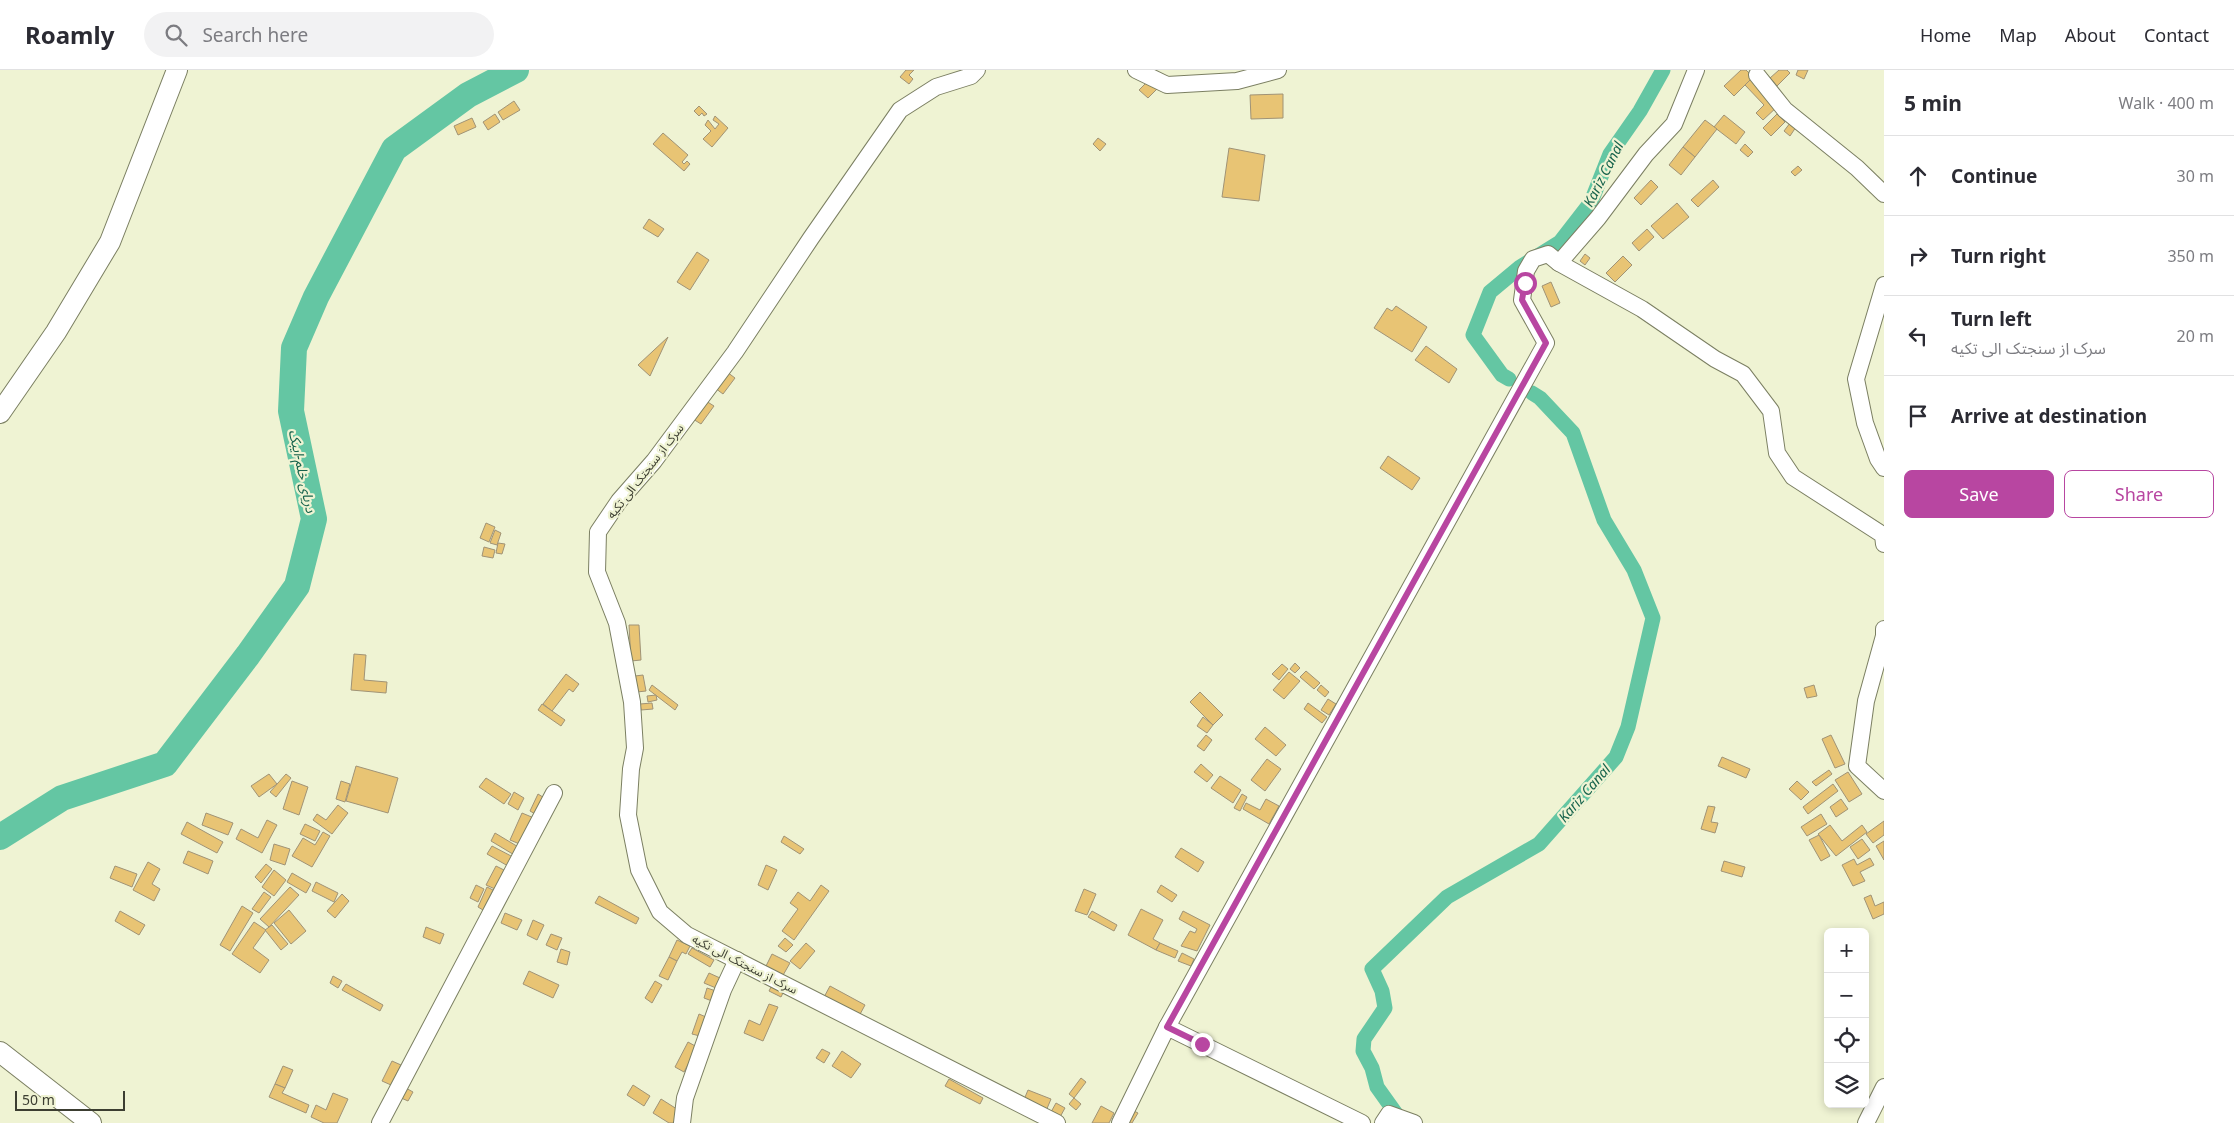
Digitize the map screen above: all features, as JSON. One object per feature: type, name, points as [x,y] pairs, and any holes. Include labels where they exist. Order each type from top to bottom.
[{"type":"main road","points":[[0,413],[56,332],[110,242],[177,70]]},
{"type":"main road","points":[[0,1052],[91,1123]]},
{"type":"street","name":"سرک از سنجتک الی تکیه","points":[[977,70],[971,76],[936,87],[900,110],[811,238],[740,345],[654,461],[619,500],[598,532],[597,572],[617,623],[632,702],[635,748],[631,768],[628,816],[639,870],[660,912],[688,935],[1057,1123]]},
{"type":"street","points":[[1136,70],[1167,85],[1237,81],[1278,70]]},
{"type":"street","points":[[1560,263],[1598,218],[1646,154],[1674,124],[1696,70]]},
{"type":"street","points":[[1757,76],[1785,110],[1857,168],[1884,194]]},
{"type":"street","points":[[1120,1123],[1167,1027],[1546,343],[1522,300],[1526,271],[1533,259],[1548,254],[1560,263],[1642,308],[1715,359],[1744,374],[1771,411],[1778,453],[1793,477],[1883,535],[1884,544]]},
{"type":"street","points":[[1884,285],[1856,379],[1865,423],[1878,459],[1884,468]]},
{"type":"street","points":[[1884,629],[1884,636],[1866,702],[1857,766],[1884,791]]},
{"type":"street","points":[[380,1123],[554,793]]},
{"type":"street","points":[[682,1123],[685,1098],[723,990],[737,960]]},
{"type":"street","points":[[1167,1027],[1362,1123]]},
{"type":"street","points":[[1866,1123],[1884,1087]]},
{"type":"street","points":[[1386,1119],[1414,1123]]},
{"type":"building","points":[[906,70],[914,70],[909,75],[913,79],[909,84],[900,77]]},
{"type":"building","points":[[1741,70],[1746,70],[1753,77],[1734,96],[1724,86]]},
{"type":"building","points":[[1779,70],[1787,70],[1790,73],[1777,86],[1770,78]]},
{"type":"building","points":[[1798,70],[1808,70],[1804,79],[1796,75]]},
{"type":"building","points":[[1751,79],[1778,106],[1763,120],[1756,113],[1764,105],[1745,85]]},
{"type":"building","points":[[1148,81],[1157,89],[1148,98],[1139,90]]},
{"type":"building","points":[[1283,94],[1283,118],[1251,119],[1250,95]]},
{"type":"building","points":[[514,101],[520,110],[503,120],[498,112]]},
{"type":"building","points":[[699,106],[707,114],[704,116],[702,113],[699,116],[694,111]]},
{"type":"building","points":[[495,114],[500,122],[488,130],[483,122]]},
{"type":"building","points":[[1777,114],[1785,122],[1771,136],[1763,128]]},
{"type":"building","points":[[1724,115],[1745,132],[1736,144],[1714,127]]},
{"type":"building","points":[[715,116],[728,128],[712,147],[703,139],[711,131],[705,125],[708,120],[715,129],[719,124],[713,120]]},
{"type":"building","points":[[472,118],[476,127],[458,135],[454,126]]},
{"type":"building","points":[[1705,120],[1717,129],[1695,157],[1683,147]]},
{"type":"building","points":[[1790,123],[1796,127],[1790,136],[1784,131]]},
{"type":"building","points":[[663,133],[688,155],[682,162],[684,164],[687,161],[690,164],[684,171],[653,144]]},
{"type":"building","points":[[1098,138],[1106,144],[1100,151],[1093,144]]},
{"type":"building","points":[[1745,144],[1753,152],[1748,157],[1740,150]]},
{"type":"building","points":[[1683,147],[1695,157],[1681,175],[1669,165]]},
{"type":"building","points":[[1229,148],[1265,155],[1259,201],[1222,197]]},
{"type":"building","points":[[1798,166],[1802,170],[1795,176],[1791,172]]},
{"type":"building","points":[[1651,180],[1658,187],[1641,205],[1634,198]]},
{"type":"building","points":[[1713,180],[1719,187],[1698,207],[1691,200]]},
{"type":"building","points":[[1677,203],[1689,217],[1663,239],[1651,226]]},
{"type":"building","points":[[649,219],[664,229],[658,237],[643,228]]},
{"type":"building","points":[[1647,229],[1654,237],[1639,251],[1632,243]]},
{"type":"building","points":[[697,252],[709,260],[690,290],[677,282]]},
{"type":"building","points":[[1585,254],[1590,258],[1585,265],[1580,261]]},
{"type":"building","points":[[1623,256],[1632,265],[1615,282],[1606,273]]},
{"type":"building","points":[[1551,282],[1560,303],[1551,307],[1542,286]]},
{"type":"building","points":[[1396,306],[1427,327],[1412,352],[1374,328],[1387,308],[1392,311]]},
{"type":"building","points":[[668,337],[650,376],[638,365]]},
{"type":"building","points":[[1426,346],[1457,369],[1449,383],[1415,360]]},
{"type":"building","points":[[727,372],[735,378],[723,394],[715,388]]},
{"type":"building","points":[[706,401],[714,406],[701,424],[693,419]]},
{"type":"building","points":[[1388,456],[1420,478],[1412,490],[1380,468]]},
{"type":"building","points":[[486,523],[495,527],[489,542],[480,538]]},
{"type":"building","points":[[495,530],[501,533],[497,545],[490,543]]},
{"type":"building","points":[[498,543],[505,544],[502,554],[496,553]]},
{"type":"building","points":[[484,547],[495,550],[493,558],[482,556]]},
{"type":"building","points":[[629,625],[639,625],[641,660],[631,661]]},
{"type":"building","points":[[354,654],[366,655],[364,680],[387,682],[386,693],[351,690]]},
{"type":"building","points":[[1295,663],[1300,668],[1295,673],[1290,669]]},
{"type":"building","points":[[1282,664],[1288,669],[1279,680],[1272,674]]},
{"type":"building","points":[[1306,671],[1320,683],[1314,689],[1300,677]]},
{"type":"building","points":[[1289,672],[1300,681],[1284,699],[1273,690]]},
{"type":"building","points":[[566,674],[579,684],[573,692],[569,689],[552,711],[543,704]]},
{"type":"building","points":[[643,675],[646,691],[637,692],[635,676]]},
{"type":"building","points":[[652,685],[678,705],[675,710],[649,690]]},
{"type":"building","points":[[1321,685],[1329,692],[1325,697],[1317,690]]},
{"type":"building","points":[[1814,685],[1817,696],[1807,698],[1804,688]]},
{"type":"building","points":[[1200,692],[1223,715],[1213,725],[1190,702]]},
{"type":"building","points":[[656,695],[657,700],[648,702],[647,696]]},
{"type":"building","points":[[1328,699],[1336,704],[1329,715],[1321,710]]},
{"type":"building","points":[[652,703],[653,709],[641,710],[640,704]]},
{"type":"building","points":[[1308,703],[1327,717],[1322,723],[1304,709]]},
{"type":"building","points":[[542,704],[565,720],[561,726],[538,710]]},
{"type":"building","points":[[1203,717],[1213,725],[1207,733],[1197,726]]},
{"type":"building","points":[[1265,727],[1286,745],[1276,756],[1255,739]]},
{"type":"building","points":[[1206,735],[1212,740],[1204,751],[1197,746]]},
{"type":"building","points":[[1831,735],[1845,764],[1835,768],[1822,739]]},
{"type":"building","points":[[1722,757],[1750,769],[1746,778],[1718,766]]},
{"type":"building","points":[[1267,759],[1281,769],[1265,791],[1251,780]]},
{"type":"building","points":[[1201,764],[1213,775],[1207,782],[1194,772]]},
{"type":"building","points":[[356,766],[398,778],[388,813],[346,801]]},
{"type":"building","points":[[1829,770],[1832,774],[1816,786],[1812,782]]},
{"type":"building","points":[[1848,772],[1862,794],[1849,802],[1835,780]]},
{"type":"building","points":[[269,774],[277,784],[259,797],[251,786]]},
{"type":"building","points":[[286,774],[291,778],[276,797],[270,792]]},
{"type":"building","points":[[1220,776],[1241,790],[1233,803],[1211,788]]},
{"type":"building","points":[[486,778],[511,794],[504,804],[479,787]]},
{"type":"building","points":[[292,781],[308,787],[299,815],[283,809]]},
{"type":"building","points":[[341,781],[350,784],[345,802],[336,799]]},
{"type":"building","points":[[1797,781],[1809,792],[1801,800],[1789,789]]},
{"type":"building","points":[[1833,784],[1838,791],[1808,814],[1803,807]]},
{"type":"building","points":[[514,792],[524,798],[518,810],[508,804]]},
{"type":"building","points":[[538,794],[546,799],[537,815],[530,811]]},
{"type":"building","points":[[1242,794],[1247,797],[1240,811],[1234,808]]},
{"type":"building","points":[[1266,799],[1279,806],[1269,824],[1243,809],[1246,803],[1260,810]]},
{"type":"building","points":[[1841,799],[1848,809],[1836,817],[1830,807]]},
{"type":"building","points":[[338,805],[348,813],[332,834],[313,820],[317,814],[326,820]]},
{"type":"building","points":[[1708,806],[1715,807],[1711,822],[1718,823],[1715,833],[1701,829]]},
{"type":"building","points":[[206,813],[233,823],[228,835],[202,825]]},
{"type":"building","points":[[522,813],[534,818],[522,845],[510,840]]},
{"type":"building","points":[[1821,814],[1827,824],[1807,836],[1801,827]]},
{"type":"building","points":[[267,820],[277,825],[262,853],[236,839],[241,829],[258,838]]},
{"type":"building","points":[[1884,821],[1884,835],[1873,843],[1866,834]]},
{"type":"building","points":[[187,822],[223,842],[217,853],[181,834]]},
{"type":"building","points":[[305,824],[320,831],[315,841],[300,834]]},
{"type":"building","points":[[1830,825],[1842,841],[1862,825],[1867,832],[1836,856],[1818,834]]},
{"type":"building","points":[[323,832],[330,836],[312,867],[292,856],[303,838],[315,845]]},
{"type":"building","points":[[495,833],[520,848],[516,856],[491,841]]},
{"type":"building","points":[[1819,835],[1830,856],[1821,861],[1809,840]]},
{"type":"building","points":[[784,836],[804,849],[800,854],[781,842]]},
{"type":"building","points":[[1862,839],[1870,850],[1858,859],[1850,847]]},
{"type":"building","points":[[1884,841],[1884,860],[1876,846]]},
{"type":"building","points":[[274,844],[290,849],[285,865],[270,860]]},
{"type":"building","points":[[492,846],[513,857],[508,866],[487,854]]},
{"type":"building","points":[[1181,848],[1204,862],[1198,872],[1175,857]]},
{"type":"building","points":[[188,851],[213,861],[208,874],[183,863]]},
{"type":"building","points":[[1870,858],[1874,865],[1860,872],[1865,881],[1853,886],[1842,865],[1854,859],[1857,865]]},
{"type":"building","points":[[1724,861],[1745,867],[1742,877],[1721,871]]},
{"type":"building","points":[[148,862],[160,869],[152,884],[160,889],[154,901],[133,890]]},
{"type":"building","points":[[266,864],[272,869],[261,883],[255,877]]},
{"type":"building","points":[[766,865],[777,870],[768,890],[758,885]]},
{"type":"building","points":[[115,866],[137,874],[132,887],[110,878]]},
{"type":"building","points":[[496,866],[504,870],[495,889],[486,885]]},
{"type":"building","points":[[274,870],[286,880],[274,896],[262,887]]},
{"type":"building","points":[[292,873],[311,884],[306,893],[287,882]]},
{"type":"building","points":[[316,882],[338,893],[334,902],[312,891]]},
{"type":"building","points":[[476,885],[484,889],[478,902],[470,898]]},
{"type":"building","points":[[821,885],[829,891],[794,940],[782,931],[798,909],[790,903],[798,892],[810,901]]},
{"type":"building","points":[[1161,885],[1177,895],[1172,902],[1157,892]]},
{"type":"building","points":[[290,887],[299,895],[269,927],[260,919]]},
{"type":"building","points":[[487,887],[493,890],[483,910],[478,907]]},
{"type":"building","points":[[1084,889],[1096,894],[1087,915],[1075,911]]},
{"type":"building","points":[[264,892],[271,897],[259,913],[252,909]]},
{"type":"building","points":[[342,894],[349,901],[335,918],[327,911]]},
{"type":"building","points":[[1871,895],[1875,906],[1884,902],[1884,914],[1873,919],[1864,898]]},
{"type":"building","points":[[599,896],[639,918],[636,924],[595,903]]},
{"type":"building","points":[[242,906],[253,913],[230,951],[220,945]]},
{"type":"building","points":[[1141,909],[1163,920],[1153,939],[1160,943],[1156,950],[1128,935]]},
{"type":"building","points":[[289,910],[306,931],[291,944],[274,923]]},
{"type":"building","points":[[120,911],[145,925],[139,935],[115,921]]},
{"type":"building","points":[[1092,911],[1117,925],[1114,931],[1088,917]]},
{"type":"building","points":[[1183,911],[1210,925],[1197,951],[1181,946],[1190,931],[1195,933],[1197,929],[1179,919]]},
{"type":"building","points":[[505,913],[522,920],[517,930],[501,923]]},
{"type":"building","points":[[533,920],[544,925],[537,940],[527,935]]},
{"type":"building","points":[[254,922],[266,930],[253,948],[269,960],[260,973],[232,954]]},
{"type":"building","points":[[272,925],[288,944],[281,950],[265,930]]},
{"type":"building","points":[[426,927],[444,934],[440,944],[423,937]]},
{"type":"building","points":[[551,934],[562,938],[557,950],[546,945]]},
{"type":"building","points":[[785,938],[793,945],[786,952],[778,946]]},
{"type":"building","points":[[677,940],[690,946],[686,954],[682,952],[677,961],[669,957]]},
{"type":"building","points":[[806,943],[815,951],[800,969],[790,961]]},
{"type":"building","points":[[1160,943],[1178,951],[1175,958],[1156,950]]},
{"type":"building","points":[[692,948],[714,960],[710,967],[688,954]]},
{"type":"building","points":[[561,949],[570,952],[567,965],[557,962]]},
{"type":"building","points":[[1182,953],[1194,959],[1191,966],[1178,961]]},
{"type":"building","points":[[772,954],[790,963],[782,977],[765,968]]},
{"type":"building","points":[[669,957],[677,961],[668,980],[659,976]]},
{"type":"building","points":[[529,971],[559,985],[553,998],[523,984]]},
{"type":"building","points":[[709,973],[720,978],[716,988],[704,983]]},
{"type":"building","points":[[333,976],[342,981],[338,988],[330,983]]},
{"type":"building","points":[[655,981],[662,985],[652,1003],[645,998]]},
{"type":"building","points":[[346,984],[383,1005],[380,1011],[342,990]]},
{"type":"building","points":[[772,985],[784,991],[781,997],[769,991]]},
{"type":"building","points":[[830,986],[865,1005],[858,1018],[823,999]]},
{"type":"building","points":[[707,988],[716,991],[712,1001],[704,998]]},
{"type":"building","points":[[769,1004],[778,1007],[763,1041],[744,1033],[749,1020],[760,1025]]},
{"type":"building","points":[[699,1014],[706,1017],[700,1036],[692,1034]]},
{"type":"building","points":[[688,1042],[697,1047],[684,1072],[675,1067]]},
{"type":"building","points":[[822,1049],[830,1053],[824,1063],[816,1058]]},
{"type":"building","points":[[842,1051],[861,1064],[851,1078],[832,1066]]},
{"type":"building","points":[[392,1061],[401,1065],[391,1085],[382,1081]]},
{"type":"building","points":[[283,1066],[293,1070],[285,1088],[275,1084]]},
{"type":"building","points":[[1081,1078],[1086,1082],[1074,1098],[1069,1094]]},
{"type":"building","points":[[949,1079],[983,1098],[980,1104],[945,1086]]},
{"type":"building","points":[[275,1084],[285,1088],[282,1093],[309,1105],[306,1113],[269,1097]]},
{"type":"building","points":[[633,1085],[650,1096],[644,1106],[627,1095]]},
{"type":"building","points":[[404,1087],[413,1092],[408,1101],[399,1097]]},
{"type":"building","points":[[1028,1090],[1051,1099],[1046,1111],[1023,1102]]},
{"type":"building","points":[[333,1093],[348,1099],[337,1123],[324,1123],[311,1117],[316,1105],[326,1110]]},
{"type":"building","points":[[1074,1098],[1081,1104],[1076,1110],[1069,1104]]},
{"type":"building","points":[[661,1099],[680,1111],[673,1123],[669,1123],[653,1113]]},
{"type":"building","points":[[1056,1103],[1065,1108],[1060,1117],[1051,1112]]},
{"type":"building","points":[[1101,1106],[1114,1113],[1109,1123],[1092,1123]]},
{"type":"building","points":[[1130,1109],[1138,1113],[1132,1123],[1122,1123]]},
{"type":"waterway","name":"دریای خلم-ایبک","points":[[0,837],[62,798],[165,764],[248,655],[297,586],[314,519],[291,411],[294,348],[316,297],[394,149],[468,95],[516,70]]},
{"type":"waterway","name":"Kariz Canal","points":[[1509,379],[1502,375],[1473,335],[1490,292],[1520,267],[1560,242],[1591,202],[1610,154],[1640,111],[1663,70]]},
{"type":"waterway","name":"Kariz Canal","points":[[1402,1122],[1377,1087],[1372,1068],[1363,1051],[1364,1039],[1385,1008],[1382,991],[1372,969],[1447,897],[1539,844],[1616,757],[1628,727],[1653,618],[1634,570],[1604,520],[1573,433],[1540,398],[1532,393]]},
{"type":"route","points":[[1202,1044],[1167,1027],[1546,343],[1522,300],[1525,283]]}]
